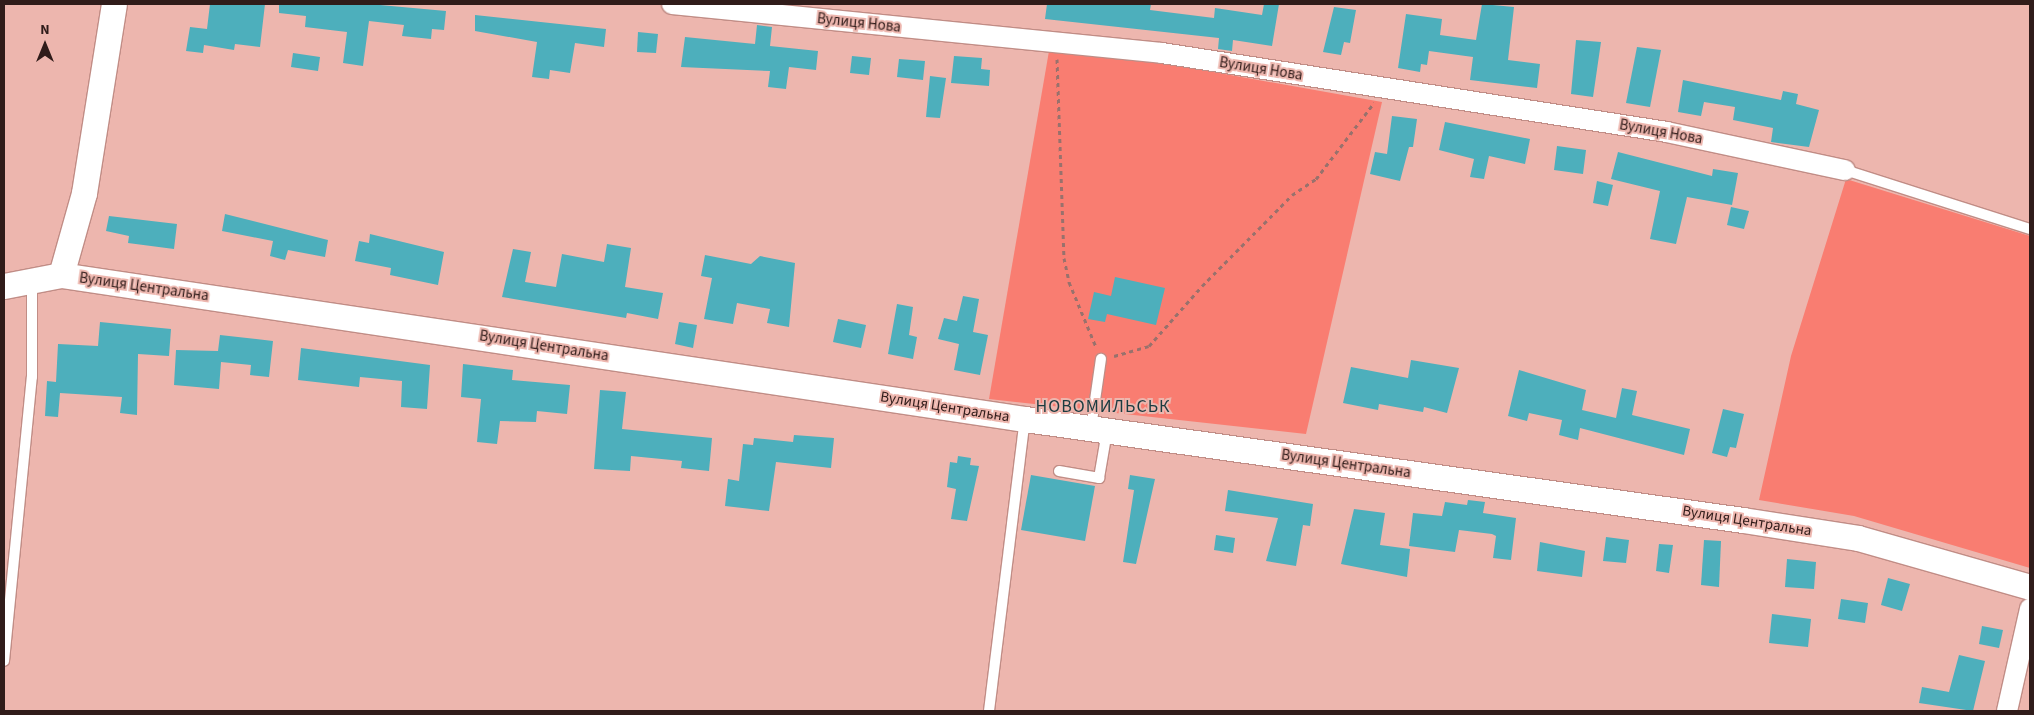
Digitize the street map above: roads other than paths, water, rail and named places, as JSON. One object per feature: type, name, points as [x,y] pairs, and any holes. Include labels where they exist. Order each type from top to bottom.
[{"type":"street","points":[[61,275],[84,193],[114,4]]},
{"type":"street","name":"Вулиця Нова","points":[[672,4],[1162,53],[1667,132],[1845,170]]},
{"type":"street","name":"Вулиця Центральна","points":[[4,286],[61,275],[1025,419],[1849,536],[2030,587]]},
{"type":"street","points":[[2007,711],[2030,609]]},
{"type":"lane","points":[[1845,170],[2030,229]]},
{"type":"lane","points":[[4,661],[32,377],[32,282]]},
{"type":"lane","points":[[1059,471],[1099,478],[1101,359]]},
{"type":"lane","points":[[989,711],[1025,419]]},
{"type":"district","name":"НОВОМИЛЬСЬК","points":[[1103,407]]}]
